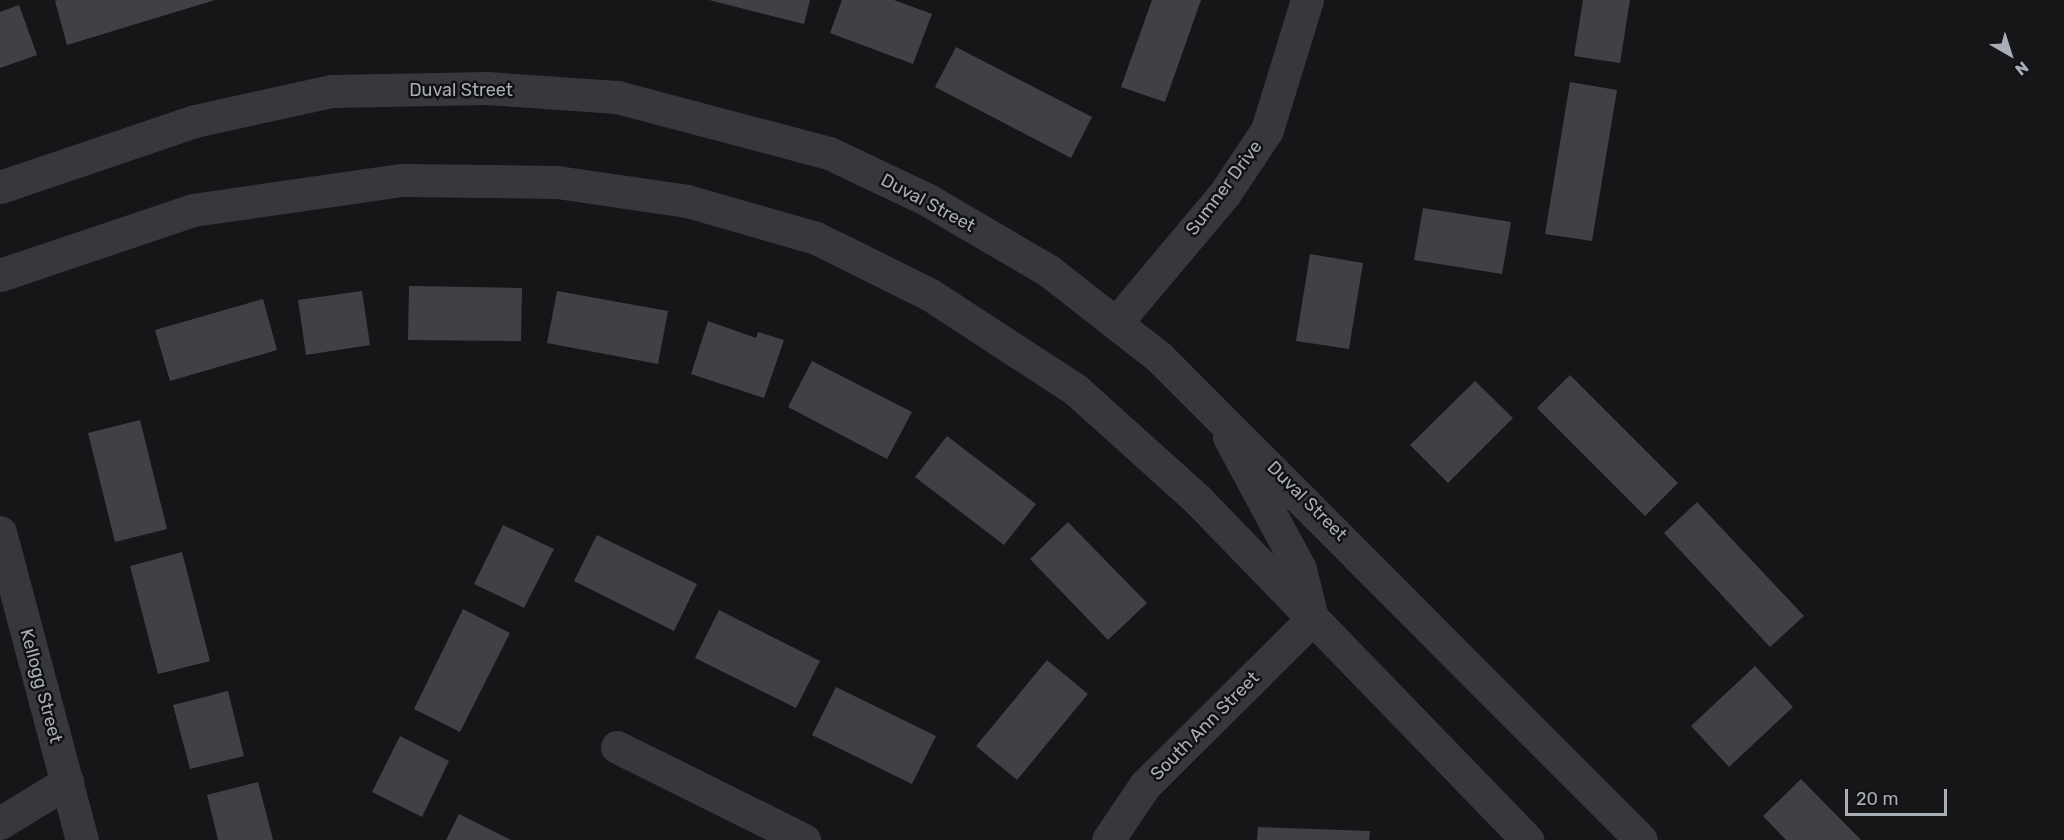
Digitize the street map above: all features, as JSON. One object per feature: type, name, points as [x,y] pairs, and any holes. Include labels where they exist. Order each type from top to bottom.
[{"type":"street","name":"Sumner Drive","points":[[1116,323],[1225,193],[1268,130],[1307,0]]},
{"type":"street","name":"Duval Street","points":[[0,187],[195,121],[332,91],[487,88],[616,97],[829,153],[926,199],[1048,271],[1116,323],[1219,414],[1641,840]]},
{"type":"street","points":[[0,275],[193,210],[402,180],[557,182],[687,201],[816,237],[929,294],[1076,390],[1197,499],[1528,840]]},
{"type":"street","points":[[1219,414],[1300,569],[1312,620]]},
{"type":"street","name":"Kellogg Street","points":[[0,532],[82,840]]},
{"type":"street","name":"South Ann Street","points":[[1108,840],[1145,785],[1312,620]]},
{"type":"street","points":[[617,747],[804,840]]},
{"type":"street","points":[[0,824],[67,782]]},
{"type":"building","points":[[58,0],[215,0],[67,45],[55,1]]},
{"type":"building","points":[[709,0],[810,0],[804,24]]},
{"type":"building","points":[[842,0],[894,0],[932,14],[913,64],[830,33]]},
{"type":"building","points":[[1152,0],[1201,0],[1165,102],[1121,87]]},
{"type":"building","points":[[1583,0],[1630,0],[1620,63],[1574,56]]},
{"type":"building","points":[[19,5],[37,55],[0,68],[0,12]]},
{"type":"building","points":[[956,47],[1092,117],[1071,158],[935,87]]},
{"type":"building","points":[[1570,82],[1617,90],[1592,241],[1545,234]]},
{"type":"building","points":[[1423,208],[1511,222],[1502,274],[1414,260]]},
{"type":"building","points":[[1310,254],[1363,263],[1349,349],[1296,341]]},
{"type":"building","points":[[409,286],[522,288],[521,341],[408,340]]},
{"type":"building","points":[[362,291],[370,345],[306,355],[298,300]]},
{"type":"building","points":[[557,291],[668,311],[658,364],[547,343]]},
{"type":"building","points":[[263,299],[277,350],[170,381],[155,330]]},
{"type":"building","points":[[708,321],[756,338],[758,332],[784,340],[764,398],[691,374]]},
{"type":"building","points":[[812,361],[912,412],[887,459],[788,407]]},
{"type":"building","points":[[1570,375],[1678,483],[1645,516],[1537,408]]},
{"type":"building","points":[[1475,381],[1513,418],[1448,483],[1410,445]]},
{"type":"building","points":[[140,420],[167,529],[115,542],[88,433]]},
{"type":"building","points":[[947,436],[1036,504],[1004,545],[915,477]]},
{"type":"building","points":[[1697,502],[1804,616],[1770,647],[1664,533]]},
{"type":"building","points":[[1068,522],[1147,603],[1108,640],[1030,559]]},
{"type":"building","points":[[503,525],[554,549],[524,608],[474,584]]},
{"type":"building","points":[[597,535],[697,584],[674,631],[574,581]]},
{"type":"building","points":[[182,552],[210,661],[158,674],[130,566]]},
{"type":"building","points":[[463,609],[510,633],[460,732],[414,709]]},
{"type":"building","points":[[719,610],[820,661],[796,708],[695,658]]},
{"type":"building","points":[[1047,660],[1088,694],[1017,780],[976,746]]},
{"type":"building","points":[[1755,666],[1793,707],[1729,767],[1691,726]]},
{"type":"building","points":[[836,687],[936,736],[912,784],[812,735]]},
{"type":"building","points":[[228,691],[244,756],[190,769],[173,705]]},
{"type":"building","points":[[400,736],[449,761],[422,817],[372,792]]},
{"type":"building","points":[[1801,779],[1861,840],[1786,840],[1763,816]]},
{"type":"building","points":[[258,782],[273,840],[218,840],[207,795]]},
{"type":"building","points":[[459,814],[511,840],[446,840]]},
{"type":"building","points":[[1258,827],[1370,831],[1369,840],[1257,840]]}]
